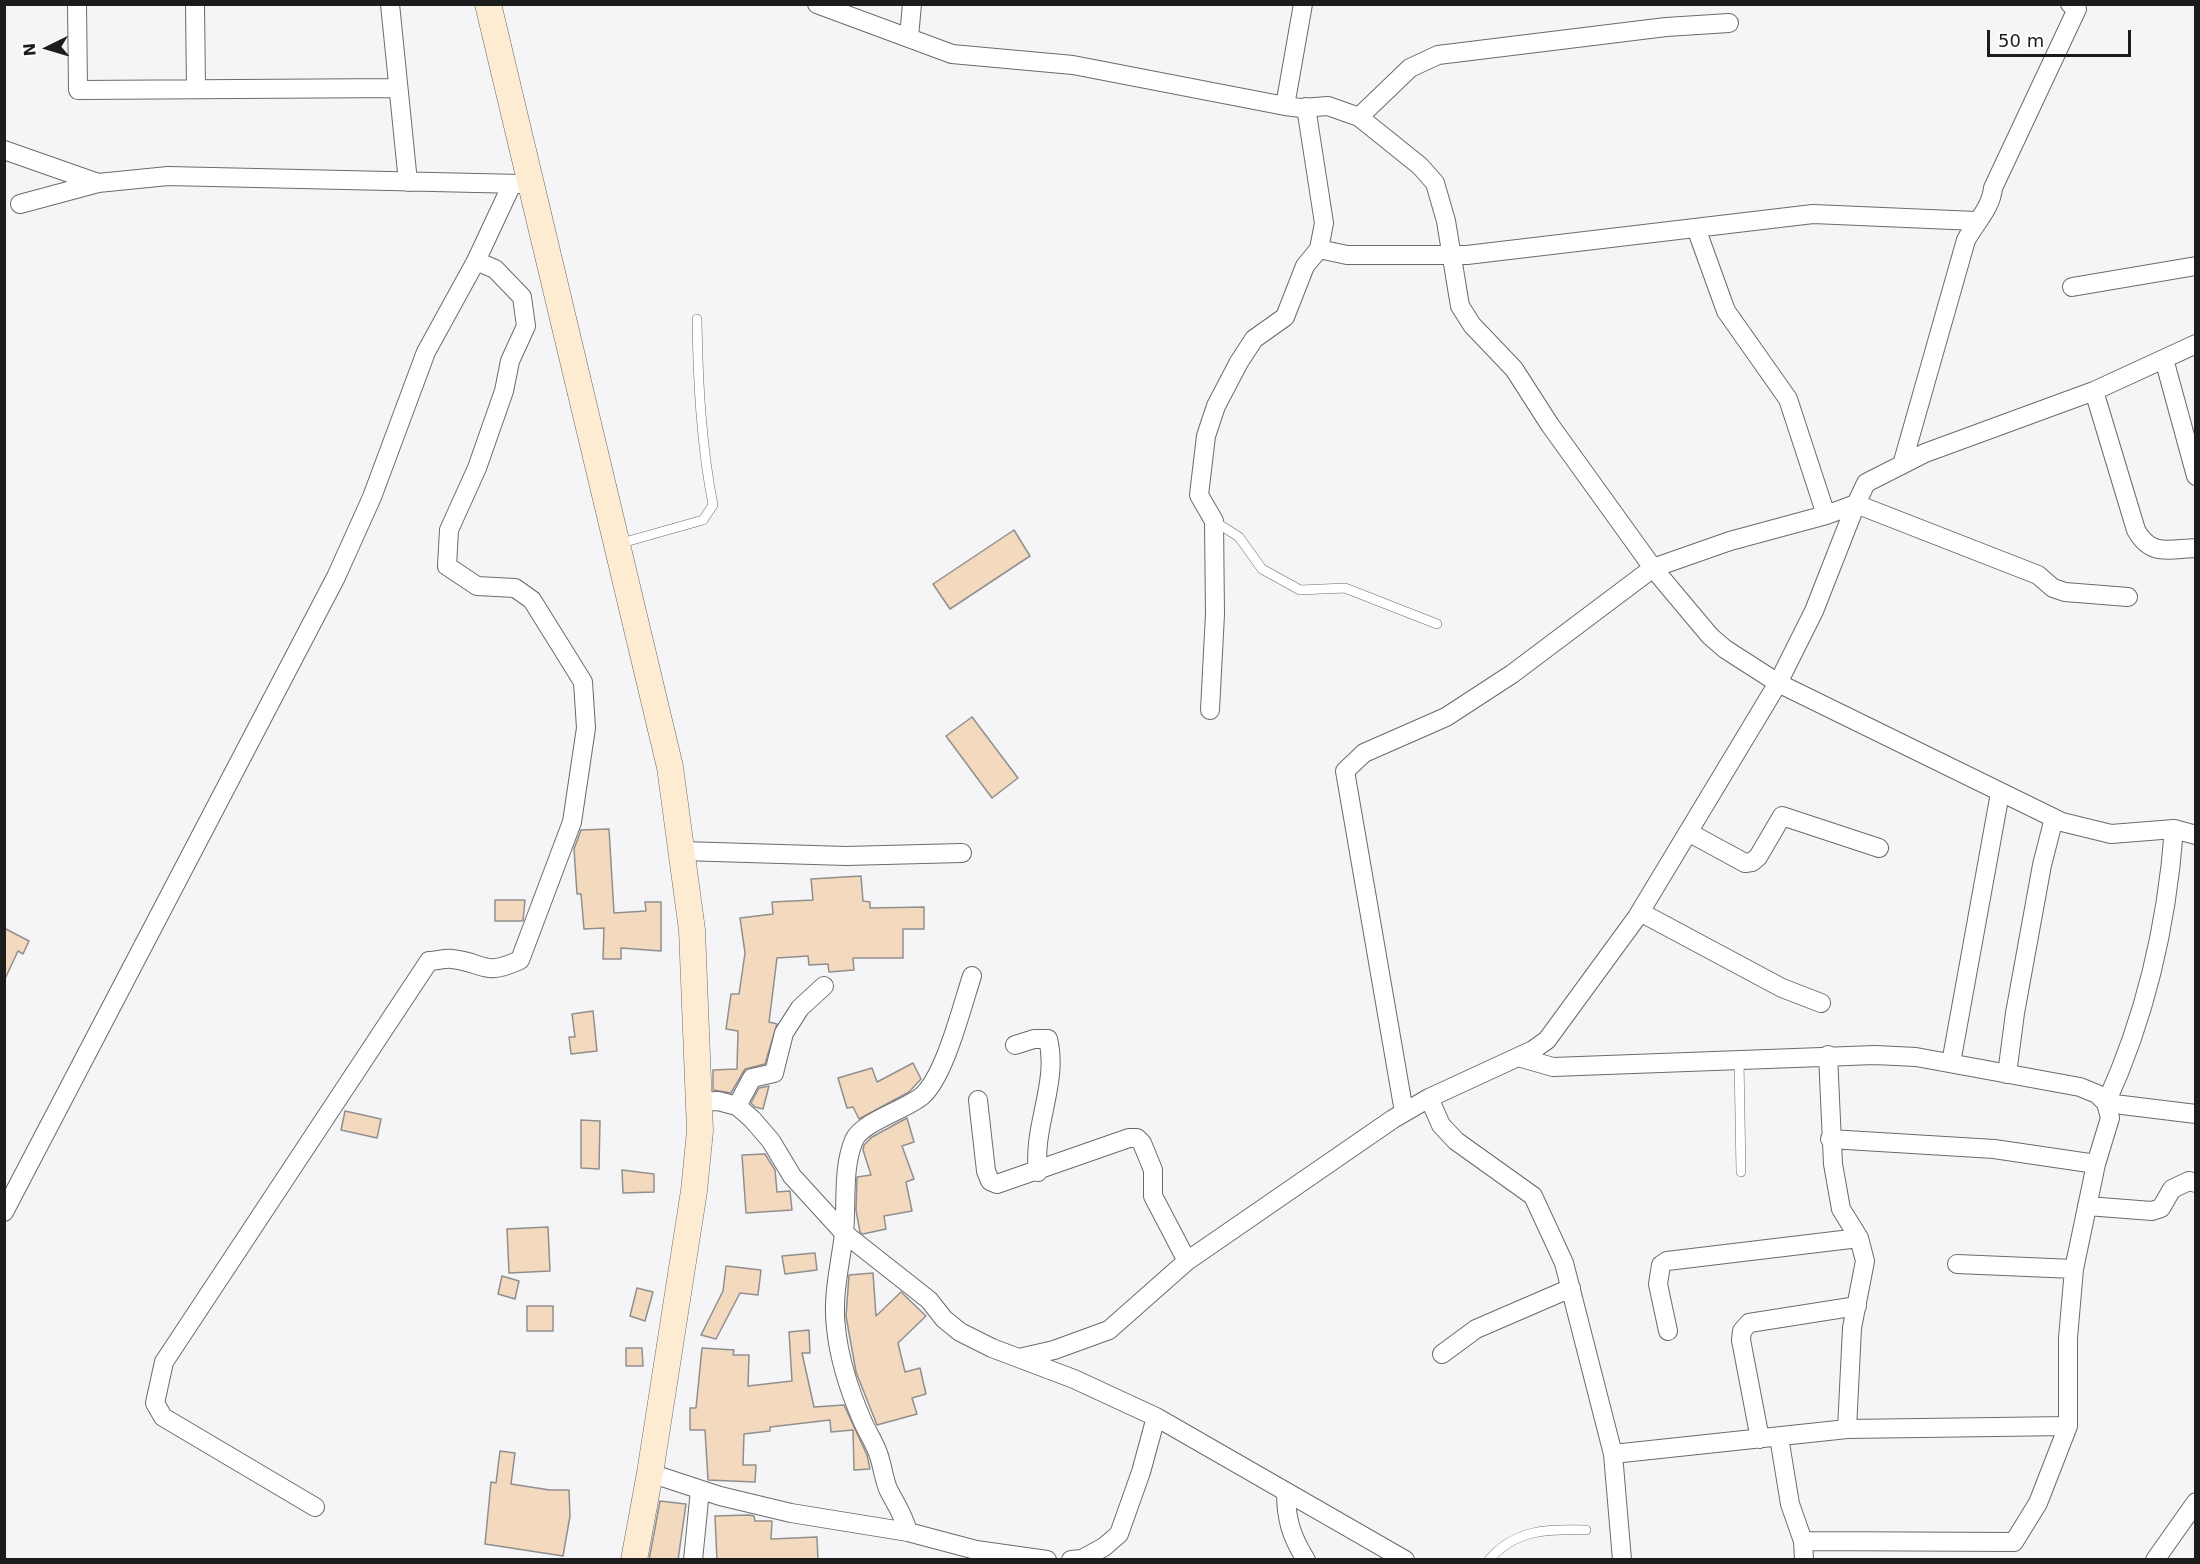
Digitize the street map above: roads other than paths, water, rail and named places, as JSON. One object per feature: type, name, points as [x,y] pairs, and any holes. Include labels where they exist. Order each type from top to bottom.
[{"type":"main road","points":[[488,4],[521,184],[618,544],[670,767],[692,930],[700,1131],[694,1191],[650,1473],[633,1560]]},
{"type":"street","points":[[77,4],[78,90],[398,88]]},
{"type":"street","points":[[195,4],[196,89]]},
{"type":"street","points":[[390,4],[408,182]]},
{"type":"street","points":[[817,4],[952,54],[1073,65],[1286,106],[1328,106],[1359,117],[1420,166],[1435,183],[1446,221],[1460,306],[1472,325],[1514,369],[1550,425],[1653,568],[1710,636],[1725,649],[1778,683],[2054,818],[2082,828],[2111,834],[2174,829],[2196,835]]},
{"type":"street","points":[[909,37],[912,4]]},
{"type":"street","points":[[1286,106],[1303,4]]},
{"type":"street","points":[[1902,465],[1935,345],[1950,303],[1954,275],[1966,240],[1976,221],[1989,207],[1993,188],[2077,9],[2070,4]]},
{"type":"street","points":[[1359,117],[1410,68],[1438,55],[1666,27],[1729,23]]},
{"type":"street","points":[[1210,710],[1215,614],[1214,522],[1198,495],[1206,436],[1216,406],[1239,362],[1254,339],[1285,317],[1305,266],[1319,249],[1324,223],[1306,107]]},
{"type":"street","points":[[4,150],[98,183]]},
{"type":"street","points":[[4,1212],[336,577],[372,497],[426,352],[521,184],[168,176],[98,183],[20,204]]},
{"type":"street","points":[[1319,249],[1347,255],[1451,256],[1813,214],[1976,221]]},
{"type":"street","points":[[1696,228],[1726,311],[1788,399],[1826,515]]},
{"type":"street","points":[[315,1507],[163,1418],[155,1402],[164,1362],[429,962],[452,958],[481,969],[499,970],[520,960],[572,822],[586,728],[583,682],[532,600],[515,588],[477,586],[447,566],[449,530],[477,468],[504,391],[510,361],[526,326],[522,297],[495,269],[476,261]]},
{"type":"street","points":[[2072,287],[2196,266]]},
{"type":"street","points":[[1019,1358],[1100,1336],[1187,1261],[1404,1112],[1429,1098],[1518,1058],[1547,1040],[1640,912],[1778,683],[1814,611],[1866,483],[1925,453],[2094,391],[2196,344]]},
{"type":"street","points":[[2164,358],[2196,476]]},
{"type":"street","points":[[2094,391],[2136,530],[2144,543],[2153,550],[2196,548]]},
{"type":"street","points":[[1404,1112],[1345,771],[1365,753],[1446,717],[1512,674],[1653,568],[1730,541],[1826,515],[1856,504],[2038,575],[2059,590],[2128,597]]},
{"type":"street","points":[[1951,1064],[2001,793]]},
{"type":"street","points":[[1688,832],[1745,863],[1752,862],[1758,857],[1782,816],[1879,848]]},
{"type":"street","points":[[2007,1074],[2015,1013],[2042,865],[2054,818]]},
{"type":"street","points":[[2106,1103],[2120,1073],[2150,987],[2170,883],[2174,829]]},
{"type":"street","points":[[682,851],[846,856],[962,852]]},
{"type":"street","points":[[1640,912],[1782,988],[1821,1003]]},
{"type":"street","points":[[908,1532],[903,1513],[889,1491],[879,1455],[862,1420],[839,1347],[835,1292],[844,1233],[846,1177],[855,1139],[863,1128],[894,1114],[923,1095],[932,1084],[950,1045],[972,976]]},
{"type":"street","points":[[737,1106],[752,1078],[774,1072],[784,1033],[800,1008],[824,986]]},
{"type":"street","points":[[1015,1046],[1035,1039],[1048,1039],[1053,1058],[1036,1152],[1038,1172]]},
{"type":"street","points":[[1828,1055],[1830,1139],[1841,1209],[1858,1238],[1865,1261],[1852,1328],[1847,1429]]},
{"type":"street","points":[[1518,1058],[1553,1067],[1828,1055],[1916,1057],[2080,1087],[2097,1094],[2106,1103],[2110,1118],[2096,1164],[2074,1269],[2068,1338],[2068,1426],[2038,1503],[2014,1542],[1803,1541]]},
{"type":"street","points":[[1429,1098],[1441,1125],[1456,1141],[1533,1196],[1564,1263],[1613,1454],[1622,1560]]},
{"type":"street","points":[[978,1100],[986,1172],[990,1181],[997,1184],[1038,1172],[1129,1138],[1137,1138],[1142,1143],[1153,1170],[1153,1196],[1187,1261]]},
{"type":"street","points":[[699,1102],[718,1101],[737,1106],[771,1141],[792,1176],[844,1233],[912,1285],[929,1300],[944,1319],[960,1332],[976,1341],[1074,1379],[1156,1418],[1406,1560]]},
{"type":"street","points":[[2106,1103],[2196,1114]]},
{"type":"street","points":[[1830,1139],[1994,1149],[2096,1164]]},
{"type":"street","points":[[2086,1206],[2152,1211],[2161,1208],[2172,1189],[2189,1181],[2196,1183]]},
{"type":"street","points":[[1668,1331],[1658,1284],[1660,1265],[1667,1261],[1858,1238]]},
{"type":"street","points":[[1957,1264],[2074,1269]]},
{"type":"street","points":[[1442,1354],[1476,1329],[1571,1288]]},
{"type":"street","points":[[1760,1439],[1741,1340],[1742,1330],[1749,1323],[1857,1306]]},
{"type":"street","points":[[1071,1560],[1089,1555],[1119,1534],[1141,1472],[1156,1418]]},
{"type":"street","points":[[1613,1454],[1847,1429],[2068,1426]]},
{"type":"street","points":[[1779,1437],[1790,1504],[1803,1541],[1804,1560]]},
{"type":"street","points":[[650,1473],[700,1490],[791,1513],[908,1532],[976,1550],[1047,1560]]},
{"type":"street","points":[[693,1560],[700,1490]]},
{"type":"street","points":[[1286,1492],[1286,1517],[1292,1538],[1306,1560]]},
{"type":"street","points":[[2155,1560],[2196,1502]]},
{"type":"lane","points":[[618,544],[703,520],[713,505],[701,432],[697,319]]},
{"type":"lane","points":[[1214,522],[1239,537],[1262,569],[1300,590],[1345,588],[1437,624]]},
{"type":"lane","points":[[1739,1060],[1741,1172]]},
{"type":"lane","points":[[1489,1560],[1500,1547],[1515,1537],[1560,1529],[1586,1530]]}]
